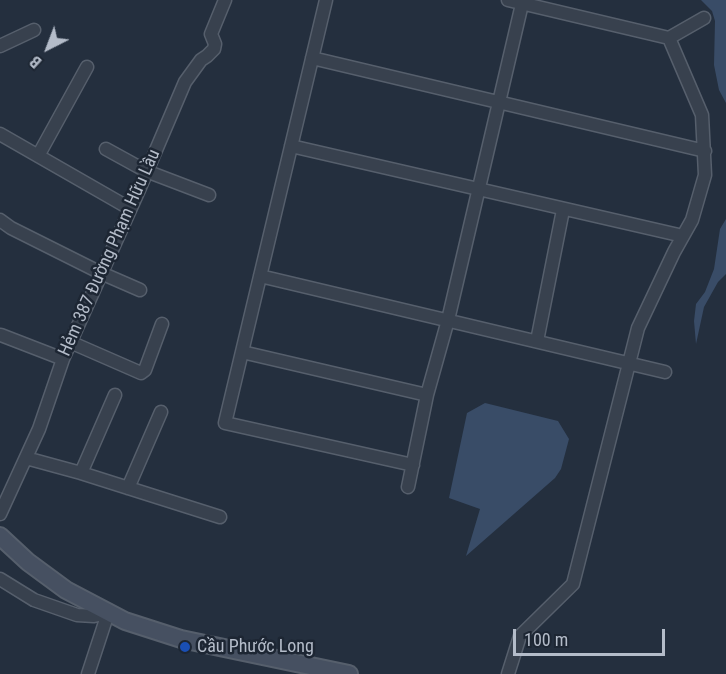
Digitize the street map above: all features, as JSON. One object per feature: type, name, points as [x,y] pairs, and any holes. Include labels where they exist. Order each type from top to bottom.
[{"type":"main road","points":[[0,536],[46,576],[108,613],[144,628],[181,639],[349,674]]},
{"type":"street","name":"Hẻm 387 Đường Phạm Hữu Lầu","points":[[0,514],[39,429],[70,342],[139,190],[184,82],[201,60],[214,49],[215,44],[211,34],[225,0]]},
{"type":"street","points":[[326,0],[225,423],[413,465]]},
{"type":"street","points":[[508,0],[669,38],[704,18]]},
{"type":"street","points":[[408,487],[427,395],[448,320],[522,4]]},
{"type":"street","points":[[0,46],[34,30]]},
{"type":"street","points":[[508,674],[520,636],[573,584],[638,328],[692,220],[705,175],[702,115],[669,38]]},
{"type":"street","points":[[312,58],[705,151]]},
{"type":"street","points":[[38,156],[87,67]]},
{"type":"street","points":[[0,134],[129,208]]},
{"type":"street","points":[[291,146],[683,237]]},
{"type":"street","points":[[106,149],[146,171],[209,195]]},
{"type":"street","points":[[537,341],[564,210]]},
{"type":"street","points":[[0,220],[11,228],[140,290]]},
{"type":"street","points":[[260,276],[665,372]]},
{"type":"street","points":[[70,342],[141,373],[145,370],[162,324]]},
{"type":"street","points":[[1,335],[63,359]]},
{"type":"street","points":[[242,352],[427,395]]},
{"type":"street","points":[[81,473],[115,395]]},
{"type":"street","points":[[128,488],[161,412]]},
{"type":"street","points":[[26,458],[220,517]]},
{"type":"street","points":[[0,579],[34,600],[77,615],[94,616],[108,613]]},
{"type":"street","points":[[88,674],[108,613]]},
{"type":"water","points":[[701,0],[726,0],[726,103],[719,90],[714,65],[715,21],[712,11]]},
{"type":"water","points":[[726,219],[726,274],[718,282],[704,307],[696,344],[694,321],[696,304],[705,292],[714,269],[720,229]]},
{"type":"water","points":[[485,403],[558,421],[569,439],[561,469],[555,478],[466,556],[480,509],[449,498],[467,413]]},
{"type":"place","name":"Cầu Phước Long","points":[[185,647]]}]
